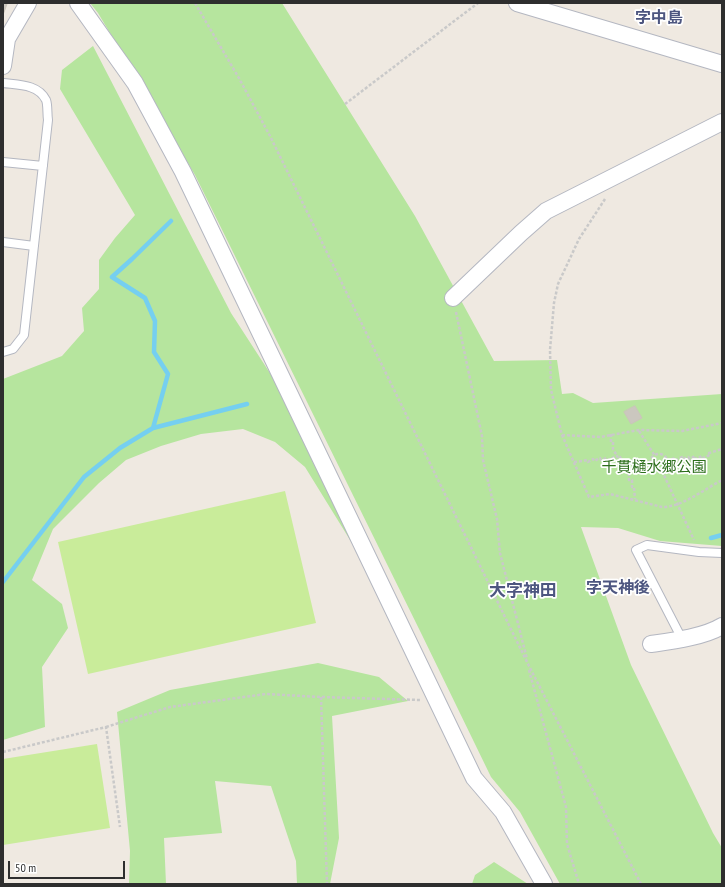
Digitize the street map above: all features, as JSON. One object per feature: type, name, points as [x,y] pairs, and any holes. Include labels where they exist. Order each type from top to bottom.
[{"type":"street","points":[[3,66],[7,39],[28,3]]},
{"type":"street","points":[[78,3],[135,83],[183,172],[474,778],[503,812],[544,884]]},
{"type":"street","points":[[516,3],[555,9],[722,64]]},
{"type":"street","points":[[453,298],[546,211],[722,122]]},
{"type":"street","points":[[651,644],[682,639],[716,630],[722,626]]},
{"type":"lane","points":[[3,83],[27,86],[38,91],[46,101],[48,120],[24,335],[14,349],[3,352]]},
{"type":"lane","points":[[3,162],[43,166]]},
{"type":"lane","points":[[3,242],[34,246]]},
{"type":"lane","points":[[682,639],[636,550],[646,545],[699,552],[722,553]]},
{"type":"path","points":[[195,3],[272,138],[528,664],[641,884]]},
{"type":"path","points":[[345,104],[478,3]]},
{"type":"path","points":[[616,176],[610,190],[579,239],[558,284],[554,303],[550,350],[551,390],[562,435],[589,497],[610,494],[635,499],[662,507],[668,507],[678,504],[722,480]]},
{"type":"path","points":[[453,298],[482,436],[483,460],[497,519],[500,553],[566,807],[567,844],[579,884]]},
{"type":"path","points":[[562,435],[600,437],[639,430],[682,431],[722,423]]},
{"type":"path","points":[[639,430],[654,456]]},
{"type":"path","points":[[611,436],[611,442],[613,442],[613,449],[616,456],[618,458],[620,457],[623,463],[625,462],[627,473],[629,473],[629,480],[632,480],[635,499]]},
{"type":"path","points":[[669,460],[675,458],[676,460],[682,457],[683,459],[688,457],[690,459],[695,456],[696,459],[702,456],[703,458],[710,455],[709,453],[722,450]]},
{"type":"path","points":[[648,464],[654,456],[663,455],[669,460]]},
{"type":"path","points":[[574,462],[585,460],[588,462],[593,459],[594,461],[600,458],[601,460],[607,458],[608,460],[616,456]]},
{"type":"path","points":[[626,465],[632,463],[633,465],[645,463],[645,466],[648,464],[656,472],[662,472],[667,467],[669,460]]},
{"type":"path","points":[[662,472],[699,552]]},
{"type":"path","points":[[3,752],[106,727],[170,707],[266,694],[437,700]]},
{"type":"path","points":[[321,697],[327,884]]},
{"type":"path","points":[[106,727],[120,827]]},
{"type":"green space","name":"千貫樋水郷公園","points":[[90,3],[282,3],[415,216],[494,361],[557,360],[562,394],[573,393],[593,403],[722,394],[722,546],[660,541],[618,528],[581,527],[631,665],[713,833],[722,848],[722,884],[560,884],[520,812],[491,777],[195,175],[98,13]]},
{"type":"green space","points":[[93,46],[231,313],[301,421],[371,574],[305,467],[275,442],[243,429],[201,434],[161,446],[126,460],[99,483],[53,529],[32,580],[62,604],[68,628],[42,667],[45,727],[3,740],[3,379],[62,356],[84,331],[82,308],[99,289],[99,260],[115,238],[135,215],[60,89],[62,70]]},
{"type":"green space","points":[[285,491],[316,623],[88,674],[58,542]]},
{"type":"green space","points":[[318,663],[379,677],[408,701],[332,716],[339,838],[330,884],[297,884],[296,861],[271,786],[215,781],[222,833],[164,838],[166,884],[129,884],[130,851],[117,712],[170,690]]},
{"type":"green space","points":[[97,744],[110,828],[3,845],[3,759]]},
{"type":"green space","points":[[494,862],[528,884],[472,884],[475,875]]},
{"type":"building","points":[[3,3],[7,4],[3,15]]},
{"type":"building","points":[[635,406],[642,418],[631,424],[624,412]]},
{"type":"waterway","points":[[153,428],[168,374],[154,352],[155,321],[145,298],[112,277],[171,221]]},
{"type":"waterway","points":[[3,582],[84,477],[120,448],[153,428],[247,404]]},
{"type":"waterway","points":[[711,538],[722,535]]},
{"type":"district","name":"字中島","points":[[659,18]]},
{"type":"district","name":"字天神後","points":[[618,588]]},
{"type":"district","name":"大字神田","points":[[523,591]]}]
